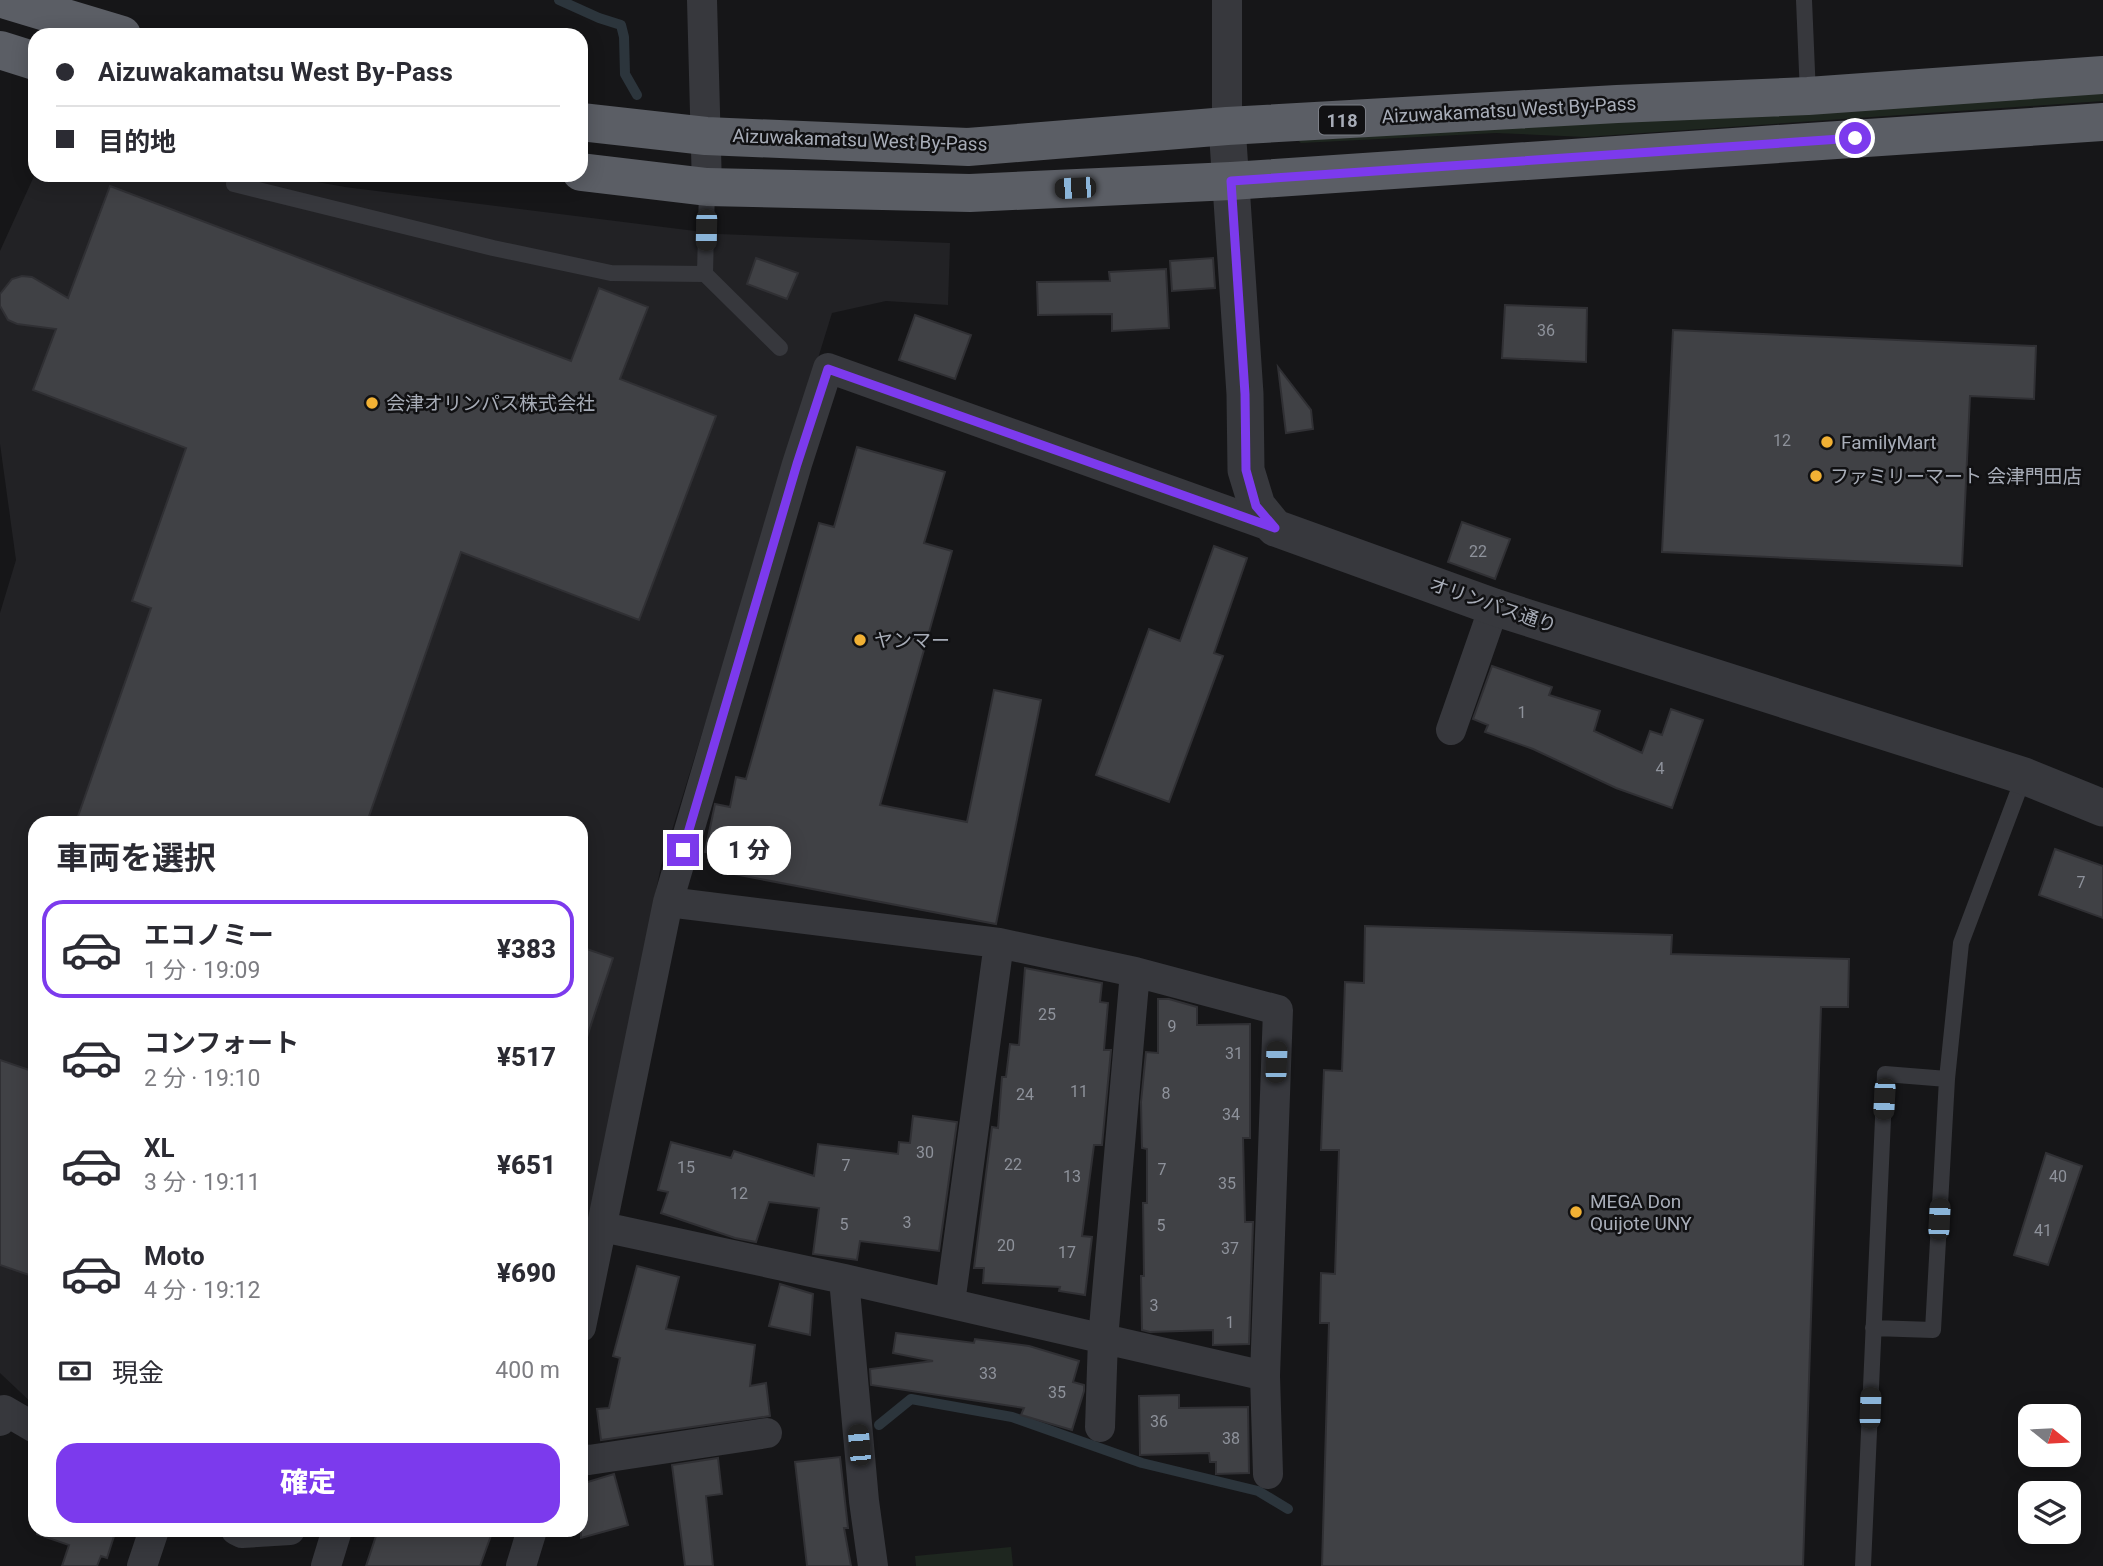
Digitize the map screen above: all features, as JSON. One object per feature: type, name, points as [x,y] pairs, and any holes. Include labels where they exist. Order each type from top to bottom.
[{"type":"highway","points":[[6,0],[99,28]]},
{"type":"highway","points":[[0,50],[28,59]]},
{"type":"highway","name":"Aizuwakamatsu West By-Pass","points":[[588,123],[706,136],[968,146],[1227,126],[1808,96],[2103,75]]},
{"type":"highway","points":[[588,173],[707,187],[970,193],[1231,181],[2103,122]]},
{"type":"street","points":[[702,0],[707,187]]},
{"type":"street","points":[[1227,0],[1227,126],[1245,394],[1246,470],[1256,506],[1275,528]]},
{"type":"street","points":[[588,1295],[668,902],[793,477],[828,369],[1275,528]]},
{"type":"street","name":"オリンパス通り","points":[[1275,528],[1494,607],[2024,776],[2103,808]]},
{"type":"street","points":[[1451,730],[1494,607]]},
{"type":"street","points":[[668,902],[999,943],[1135,972],[1278,1010],[1265,1376],[1268,1474]]},
{"type":"street","points":[[950,1303],[999,943]]},
{"type":"street","points":[[1100,1427],[1103,1339],[1135,972]]},
{"type":"street","points":[[603,1227],[844,1279],[1265,1376]]},
{"type":"street","points":[[844,1279],[864,1501],[873,1566]]},
{"type":"street","points":[[1,1412],[28,1425]]},
{"type":"street","points":[[588,1460],[767,1433]]},
{"type":"street","points":[[142,1566],[151,1537]]},
{"type":"street","points":[[326,1566],[335,1537]]},
{"type":"street","points":[[521,1566],[530,1537]]},
{"type":"lane","points":[[1804,0],[1808,96]]},
{"type":"lane","points":[[234,184],[493,248],[611,273],[705,274],[780,348]]},
{"type":"lane","points":[[705,274],[707,187]]},
{"type":"lane","points":[[1873,1328],[1933,1331],[1947,1079],[1962,943],[2024,776]]},
{"type":"lane","points":[[1863,1566],[1885,1074],[1947,1079]]},
{"type":"shaded area","points":[[2103,91],[2103,101],[1585,137],[1496,133],[1301,143],[1296,139]]},
{"type":"shaded area","points":[[31,182],[317,182],[719,234],[950,243],[948,305],[886,301],[832,313],[661,866],[588,1223],[588,816],[28,816],[28,1399],[0,1373],[0,613],[16,560],[0,444],[0,251]]},
{"type":"shaded area","points":[[1011,1547],[1013,1566],[916,1566],[915,1556]]},
{"type":"building","points":[[110,186],[571,361],[599,288],[648,307],[620,379],[716,416],[639,620],[461,552],[369,816],[78,816],[151,608],[132,601],[186,448],[33,390],[56,329],[17,324],[8,320],[0,306],[0,294],[12,279],[22,276],[32,277],[68,298]]},
{"type":"building","points":[[756,258],[798,273],[787,299],[747,284]]},
{"type":"building","points":[[1213,258],[1215,288],[1172,291],[1170,261]]},
{"type":"building","points":[[1166,269],[1169,328],[1112,331],[1112,314],[1038,315],[1037,282],[1110,281],[1109,272]]},
{"type":"building","points":[[1505,305],[1587,308],[1586,362],[1502,358]]},
{"type":"building","points":[[915,315],[971,335],[955,379],[899,360]]},
{"type":"building","name":"ファミリーマート 会津門田店","points":[[1673,330],[2036,346],[2034,399],[1970,396],[1962,566],[1662,552]]},
{"type":"building","points":[[1278,367],[1311,410],[1313,429],[1286,433]]},
{"type":"building","points":[[857,447],[945,472],[924,543],[952,551],[880,805],[967,822],[994,690],[1041,700],[996,924],[718,871],[721,855],[705,852],[715,804],[730,807],[736,777],[746,779],[819,523],[834,527]]},
{"type":"building","points":[[1462,522],[1510,539],[1495,579],[1448,562]]},
{"type":"building","points":[[1214,546],[1247,558],[1214,653],[1223,656],[1169,802],[1096,775],[1149,629],[1180,641]]},
{"type":"building","points":[[1492,666],[1552,687],[1549,695],[1600,711],[1594,731],[1642,753],[1650,731],[1662,735],[1671,709],[1703,720],[1672,808],[1616,788],[1533,749],[1485,732],[1488,725],[1473,719]]},
{"type":"building","points":[[2055,849],[2103,866],[2103,918],[2039,895]]},
{"type":"building","name":"MEGA Don Quijote UNY","points":[[1365,926],[1672,935],[1671,954],[1849,959],[1848,1007],[1821,1007],[1803,1566],[1322,1566],[1329,1323],[1320,1323],[1321,1273],[1335,1274],[1339,1150],[1321,1150],[1324,1070],[1342,1071],[1345,982],[1364,983]]},
{"type":"building","points":[[588,949],[613,958],[588,1034]]},
{"type":"building","points":[[1025,968],[1102,983],[1100,1002],[1108,1003],[1104,1050],[1111,1050],[1102,1145],[1094,1145],[1082,1236],[1092,1237],[1085,1295],[1059,1291],[1060,1287],[983,1283],[984,1268],[974,1268],[992,1127],[998,1128],[1002,1077],[1006,1077],[1010,1044],[1019,1045]]},
{"type":"building","points":[[1158,999],[1169,999],[1197,1007],[1197,1025],[1250,1024],[1250,1138],[1243,1138],[1245,1222],[1253,1222],[1249,1344],[1213,1345],[1213,1330],[1142,1330],[1143,1203],[1147,1203],[1147,1149],[1142,1148],[1141,1102],[1146,1052],[1158,1053]]},
{"type":"building","points":[[0,1060],[28,1070],[28,1275],[0,1265]]},
{"type":"building","points":[[913,1116],[957,1122],[939,1251],[860,1241],[857,1260],[813,1254],[819,1208],[769,1202],[756,1242],[735,1238],[661,1213],[668,1192],[658,1190],[671,1142],[731,1158],[734,1151],[814,1176],[818,1144],[898,1154],[899,1142],[910,1143]]},
{"type":"building","points":[[2046,1153],[2082,1166],[2048,1265],[2014,1255]]},
{"type":"building","points":[[637,1266],[679,1277],[666,1329],[755,1345],[750,1386],[766,1383],[770,1416],[601,1440],[597,1409],[609,1408],[620,1358],[613,1356]]},
{"type":"building","points":[[780,1284],[813,1294],[810,1335],[769,1326]]},
{"type":"building","points":[[896,1333],[974,1343],[975,1339],[1029,1346],[1079,1361],[1073,1382],[1084,1385],[1084,1391],[1072,1430],[1021,1415],[1024,1408],[871,1385],[870,1369],[933,1361],[893,1353]]},
{"type":"building","points":[[1179,1395],[1179,1408],[1248,1407],[1249,1473],[1216,1474],[1216,1462],[1210,1462],[1209,1453],[1140,1455],[1139,1396]]},
{"type":"building","points":[[840,1457],[848,1528],[844,1528],[851,1566],[807,1566],[795,1462]]},
{"type":"building","points":[[718,1458],[722,1494],[706,1496],[713,1566],[685,1566],[672,1465]]},
{"type":"building","points":[[614,1474],[628,1525],[588,1536],[588,1482]]},
{"type":"building","points":[[46,1537],[114,1537],[107,1558],[101,1556],[97,1566],[62,1566],[69,1545]]},
{"type":"building","points":[[376,1537],[490,1537],[480,1566],[366,1566]]},
{"type":"waterway","points":[[559,0],[621,25],[625,74],[637,95]]},
{"type":"waterway","points":[[879,1425],[911,1399],[1012,1417],[1142,1463],[1258,1491],[1288,1509]]},
{"type":"place","name":"会津オリンパス株式会社","points":[[372,403]]},
{"type":"place","name":"FamilyMart","points":[[1827,442]]},
{"type":"place","name":"ファミリーマート 会津門田店","points":[[1816,476]]},
{"type":"place","name":"ヤンマー","points":[[860,640]]},
{"type":"place","name":"MEGA Don Quijote UNY","points":[[1576,1212]]},
{"type":"route","points":[[683,850],[797,464],[828,369],[1275,528],[1256,506],[1246,470],[1245,394],[1231,181],[1855,138]]}]
